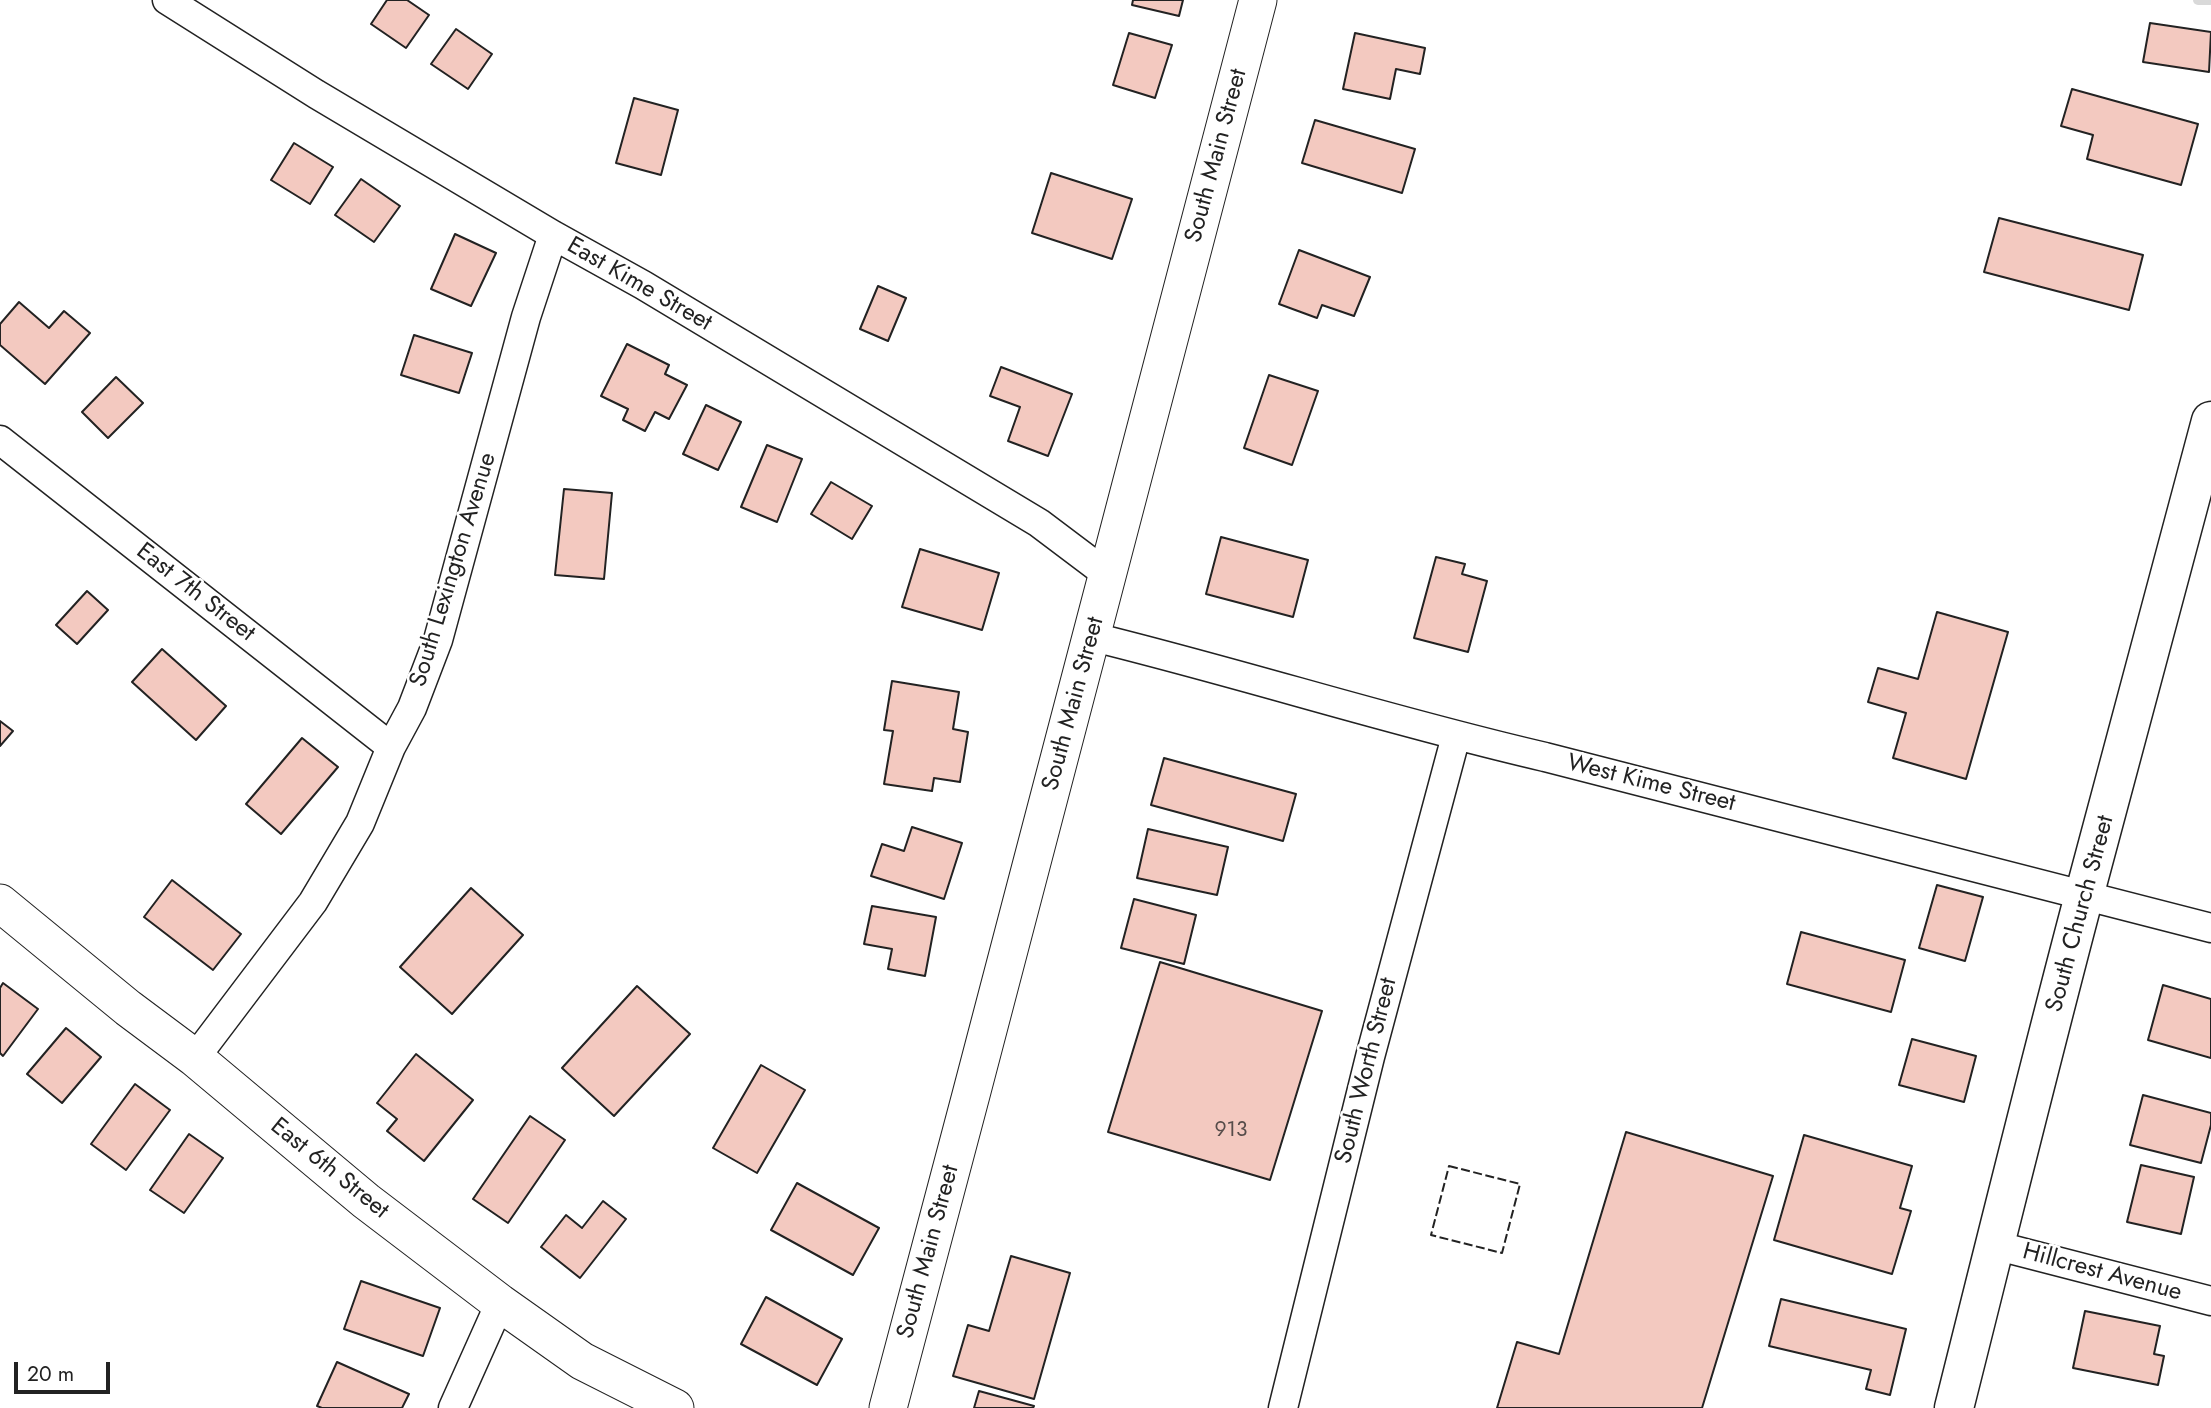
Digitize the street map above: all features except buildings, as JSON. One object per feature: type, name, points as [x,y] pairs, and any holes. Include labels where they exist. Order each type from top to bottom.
[{"type":"main road","name":"South Church Street","points":[[1954,1408],[2084,896],[2211,421]]},
{"type":"street","name":"East Kime Street","points":[[167,0],[316,94],[553,235],[643,285],[1039,523],[1108,575]]},
{"type":"street","name":"South Main Street","points":[[888,1408],[1093,637],[1258,0]]},
{"type":"street","name":"South Lexington Avenue","points":[[195,1058],[313,902],[360,823],[391,747],[412,708],[438,640],[526,317],[553,235]]},
{"type":"street","name":"East 7th Street","points":[[0,440],[391,747]]},
{"type":"street","name":"West Kime Street","points":[[1093,637],[1217,668],[1456,736],[2211,928]]},
{"type":"street","name":"South Worth Street","points":[[1283,1408],[1370,1057],[1456,736]]},
{"type":"street","name":"East 6th Street","points":[[2,909],[195,1058],[366,1201],[500,1303],[582,1362],[676,1408]]},
{"type":"street","name":"Hillcrest Avenue","points":[[1994,1245],[2211,1301]]},
{"type":"street","points":[[453,1408],[500,1303]]},
{"type":"waterway","points":[[2198,0],[2211,0]]},
{"type":"fence","points":[[1449,1166],[1520,1184],[1502,1253],[1431,1235],[1449,1166]]}]
